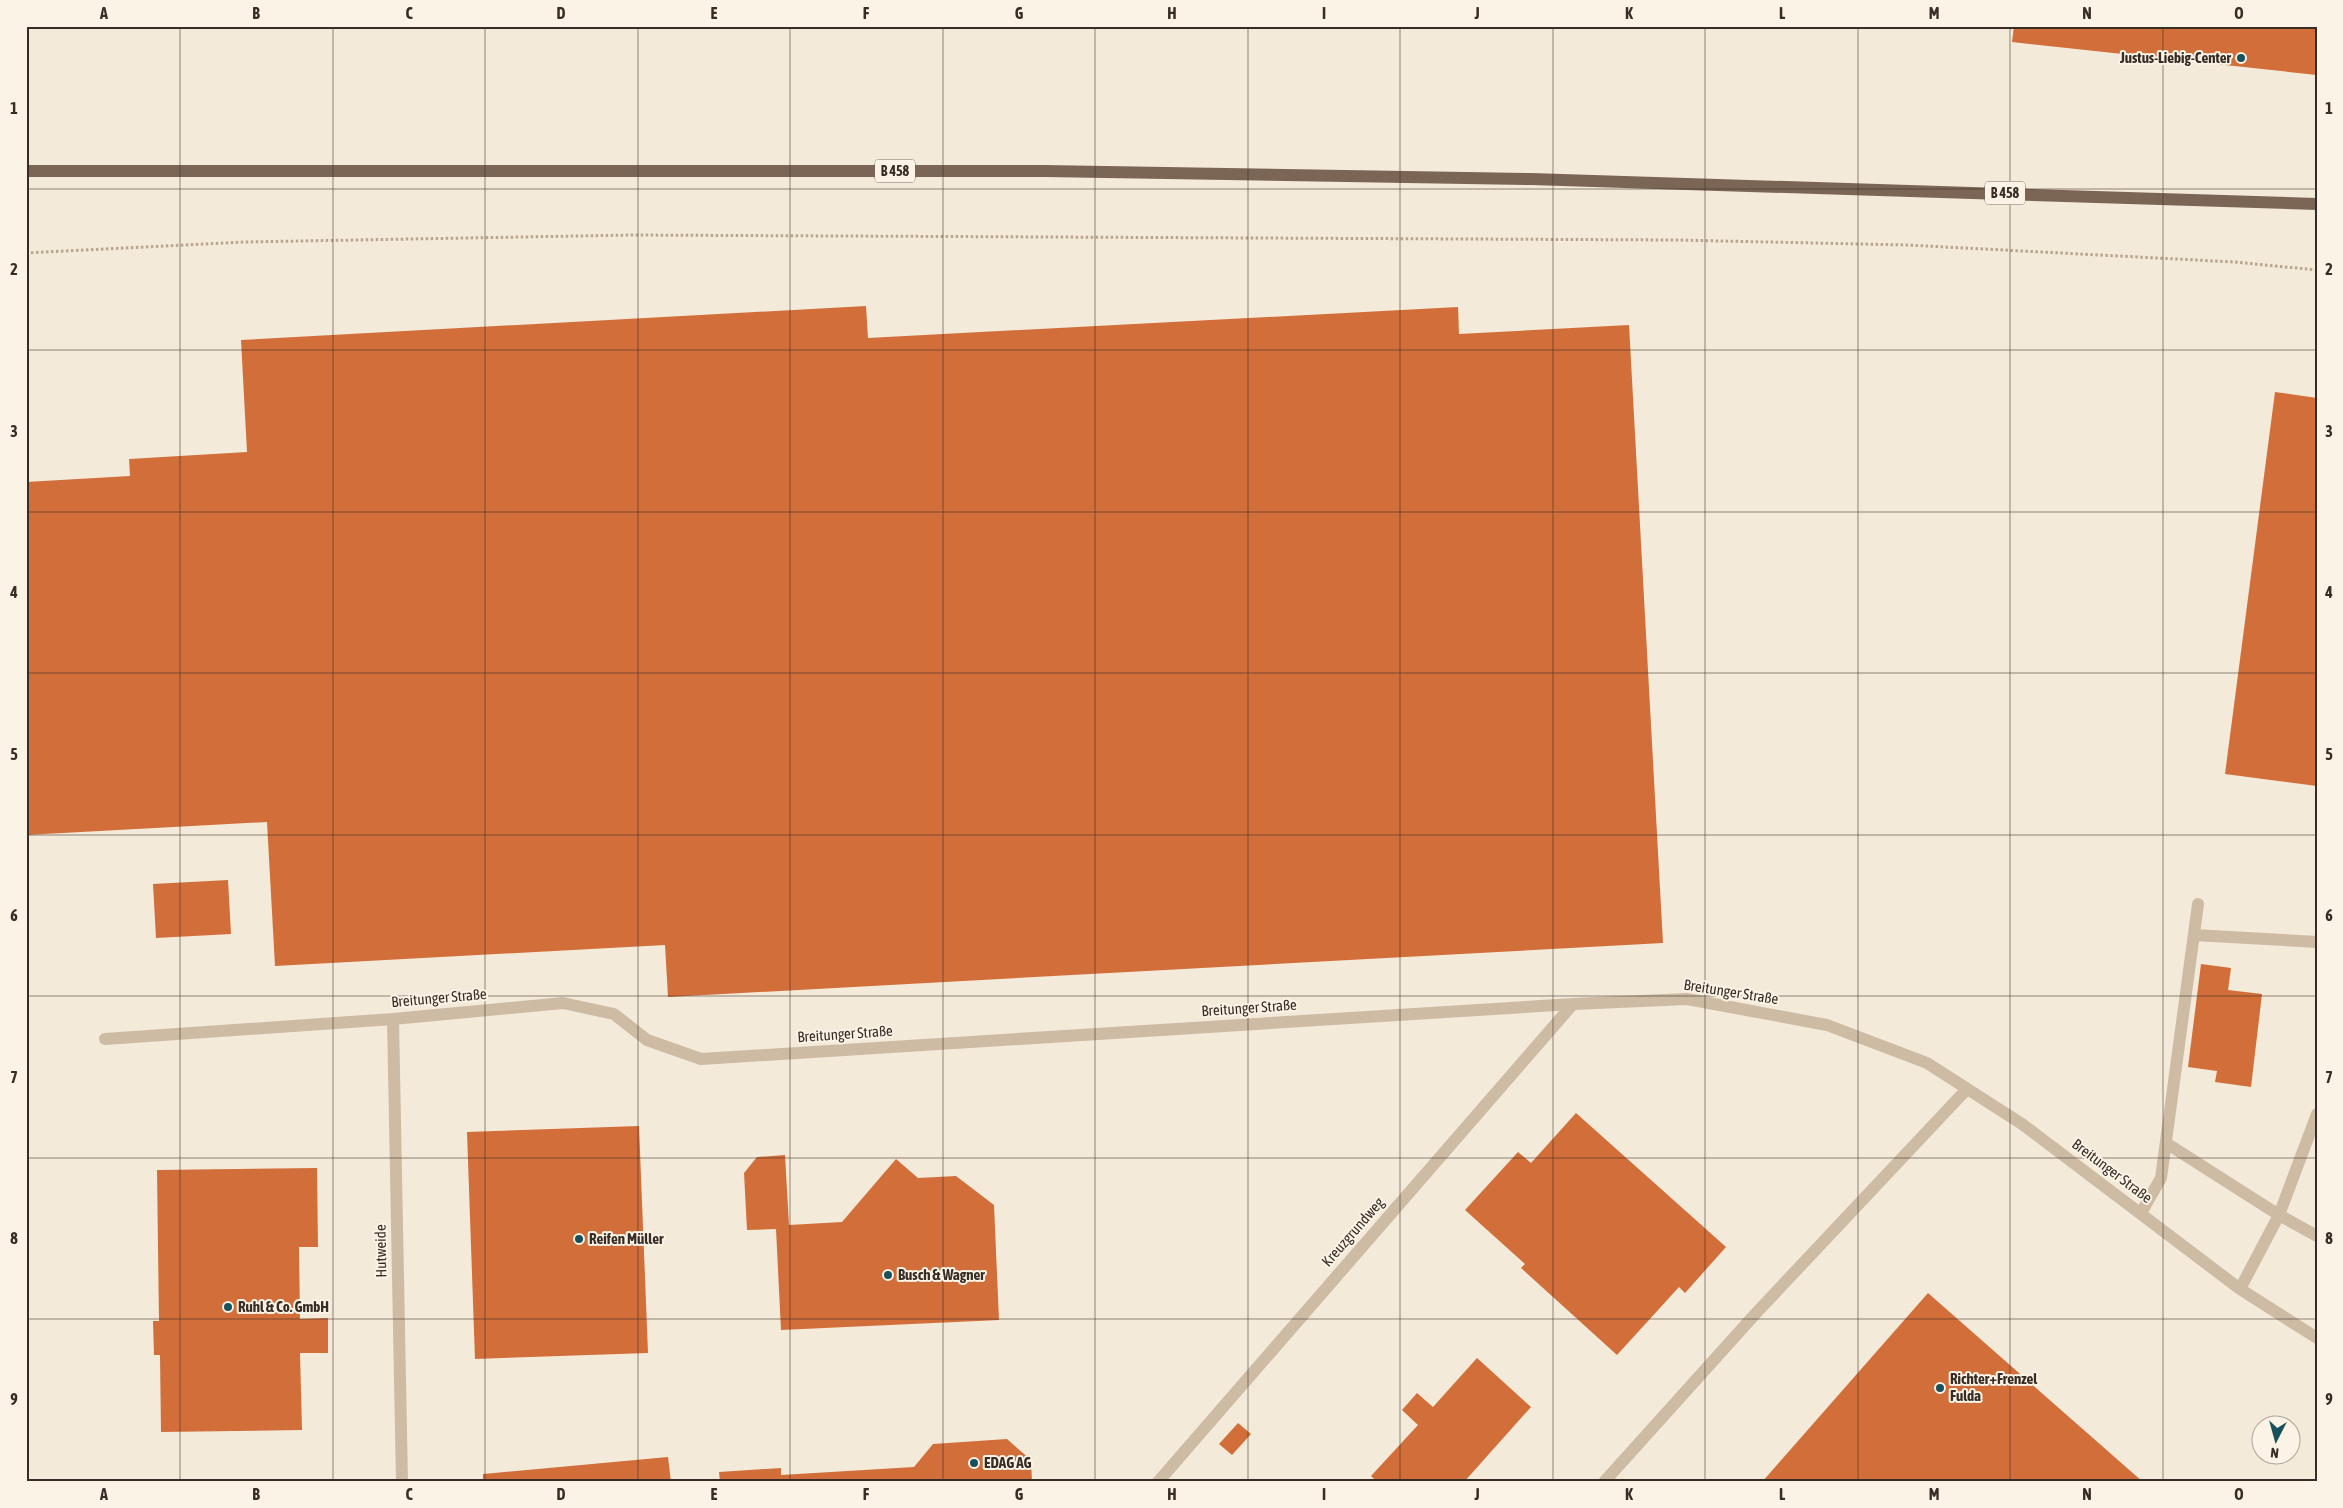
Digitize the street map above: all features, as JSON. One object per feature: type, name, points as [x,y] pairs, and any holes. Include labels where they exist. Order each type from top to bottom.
[{"type":"main road","name":"B 458","points":[[26,171],[1055,172],[1570,180],[2317,204]]},
{"type":"street","points":[[2141,1213],[2161,1178],[2198,904]]},
{"type":"street","points":[[2194,935],[2317,942]]},
{"type":"street","name":"Breitunger Straße","points":[[105,1039],[393,1019],[563,1003],[614,1014],[647,1040],[701,1059],[1573,1004],[1687,999],[1827,1025],[1926,1063],[2022,1124],[2240,1288],[2316,1338]]},
{"type":"street","name":"Kreuzgrundweg","points":[[1158,1482],[1573,1004]]},
{"type":"street","name":"Hutweide","points":[[393,1019],[402,1482]]},
{"type":"street","points":[[1604,1482],[1758,1311],[1967,1089]]},
{"type":"street","points":[[2240,1288],[2279,1215],[2317,1114]]},
{"type":"street","points":[[2166,1143],[2279,1215],[2317,1236]]},
{"type":"path","points":[[26,253],[244,242],[632,235],[1675,240],[1907,245],[2234,262],[2317,270]]},
{"type":"building","name":"Justus-Liebig-Center","points":[[2014,26],[2317,26],[2317,75],[2012,42]]},
{"type":"building","points":[[866,306],[868,338],[1458,307],[1459,334],[1629,325],[1663,943],[668,997],[665,945],[275,966],[267,822],[26,835],[26,482],[130,476],[129,459],[247,452],[241,340]]},
{"type":"building","points":[[2275,392],[2317,398],[2317,786],[2225,774]]},
{"type":"building","points":[[228,880],[231,934],[156,938],[153,884]]},
{"type":"building","points":[[2201,964],[2231,968],[2228,990],[2262,994],[2251,1087],[2215,1082],[2217,1071],[2188,1067]]},
{"type":"building","points":[[1576,1113],[1726,1247],[1685,1293],[1679,1287],[1617,1355],[1521,1268],[1525,1264],[1465,1210],[1518,1152],[1531,1163]]},
{"type":"building","points":[[639,1126],[648,1353],[475,1359],[467,1132]]},
{"type":"building","name":"Busch & Wagner","points":[[785,1155],[789,1225],[842,1222],[896,1159],[918,1178],[956,1176],[994,1205],[999,1320],[781,1330],[776,1229],[747,1230],[744,1173],[757,1157]]},
{"type":"building","points":[[317,1168],[318,1247],[299,1247],[300,1319],[328,1318],[328,1353],[300,1353],[302,1430],[161,1432],[160,1355],[154,1355],[153,1321],[159,1321],[157,1170]]},
{"type":"building","name":"Richter+Frenzel Fulda","points":[[1928,1293],[2143,1482],[1762,1482]]},
{"type":"building","points":[[1477,1358],[1531,1407],[1464,1482],[1377,1482],[1371,1476],[1418,1425],[1402,1410],[1417,1393],[1433,1407]]},
{"type":"building","points":[[26,1406],[28,1406],[29,1482],[26,1482]]},
{"type":"building","points":[[1238,1423],[1251,1434],[1232,1455],[1219,1444]]},
{"type":"building","name":"EDAG AG","points":[[1007,1439],[1031,1460],[1032,1482],[720,1482],[719,1472],[781,1468],[781,1475],[914,1467],[933,1444]]},
{"type":"building","points":[[668,1457],[671,1482],[483,1482],[483,1474]]},
{"type":"place","name":"Justus-Liebig-Center","points":[[2241,58]]},
{"type":"place","name":"Reifen Müller","points":[[579,1239]]},
{"type":"place","name":"Busch & Wagner","points":[[888,1275]]},
{"type":"place","name":"Ruhl & Co. GmbH","points":[[228,1307]]},
{"type":"place","name":"Richter+Frenzel Fulda","points":[[1940,1388]]},
{"type":"place","name":"EDAG AG","points":[[974,1463]]}]
